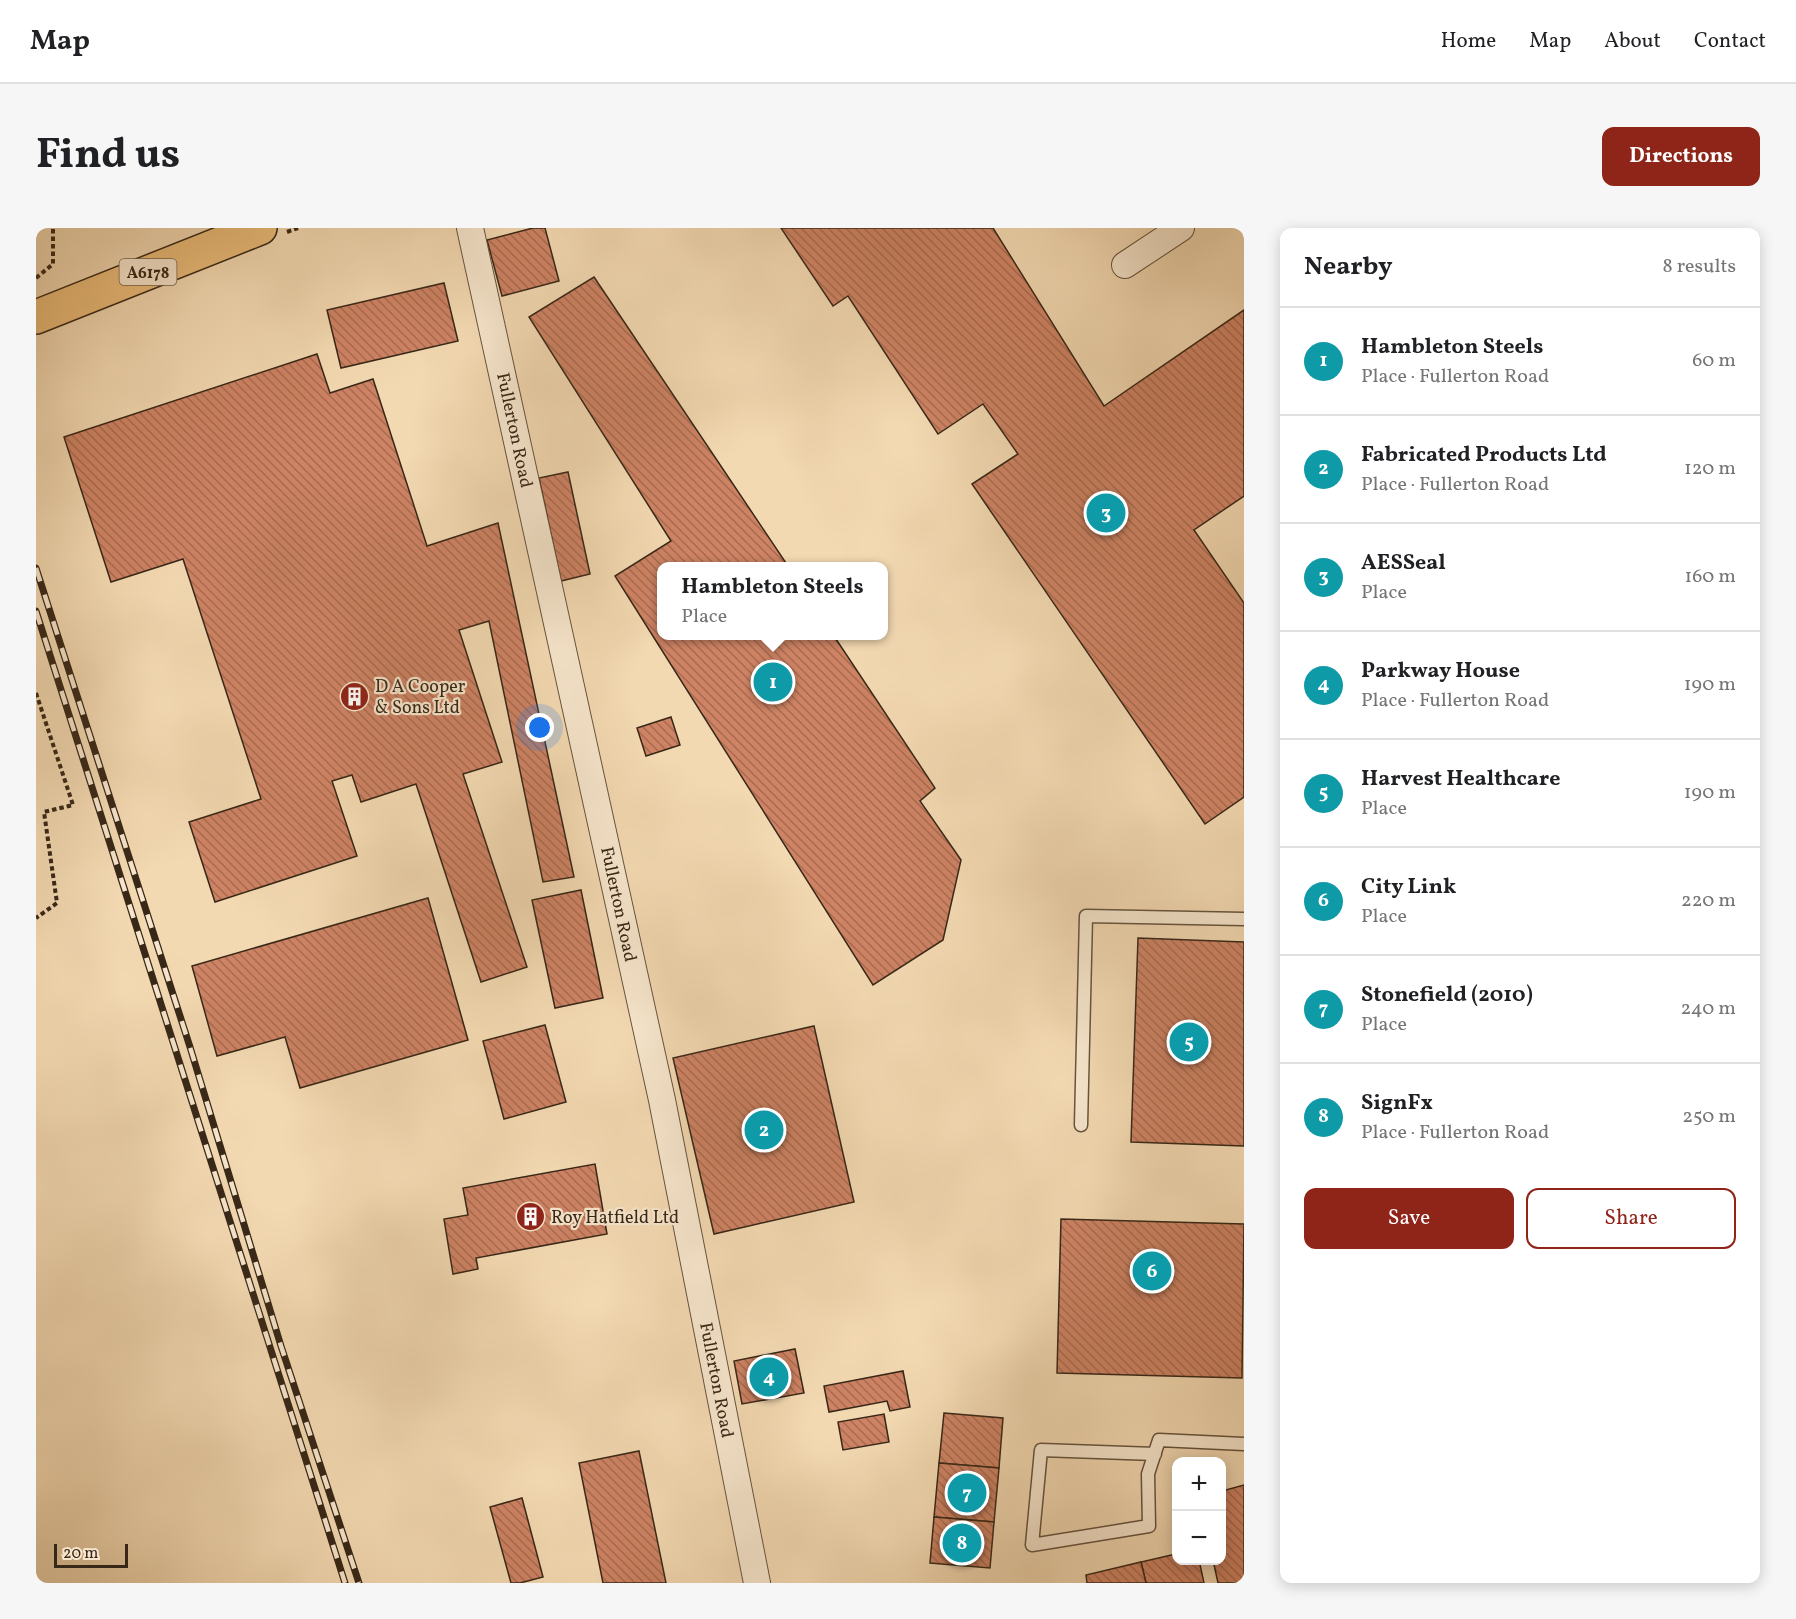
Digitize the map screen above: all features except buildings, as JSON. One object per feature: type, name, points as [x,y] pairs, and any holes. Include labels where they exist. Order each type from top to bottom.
[{"type":"main road","name":"A6178","points":[[36,317],[260,228]]},
{"type":"street","name":"Fullerton Road","points":[[470,228],[662,1100],[757,1583]]},
{"type":"street","points":[[1125,265],[1181,228]]},
{"type":"lane","points":[[1081,1125],[1086,916],[1244,919]]},
{"type":"lane","points":[[1155,1454],[1041,1450],[1032,1545],[1149,1526],[1148,1474],[1155,1454],[1159,1440],[1244,1444]]},
{"type":"path","points":[[36,278],[53,264],[52,228]]},
{"type":"path","points":[[36,693],[73,805],[44,812],[57,903],[36,918]]},
{"type":"railway","points":[[36,568],[190,1047],[281,1346],[359,1583]]},
{"type":"railway","points":[[36,611],[345,1583]]},
{"type":"place","name":"AESSeal","points":[[1106,513]]},
{"type":"place","name":"Hambleton Steels","points":[[773,682]]},
{"type":"place","name":"D A Cooper & Sons Ltd","points":[[354,696]]},
{"type":"place","name":"Harvest Healthcare","points":[[1189,1042]]},
{"type":"place","name":"Fabricated Products Ltd","points":[[764,1130]]},
{"type":"place","name":"Roy Hatfield Ltd","points":[[530,1217]]},
{"type":"place","name":"City Link","points":[[1152,1271]]},
{"type":"place","name":"Parkway House","points":[[769,1377]]},
{"type":"place","name":"Stonefield (2010)","points":[[967,1493]]},
{"type":"place","name":"SignFx","points":[[962,1543]]}]
